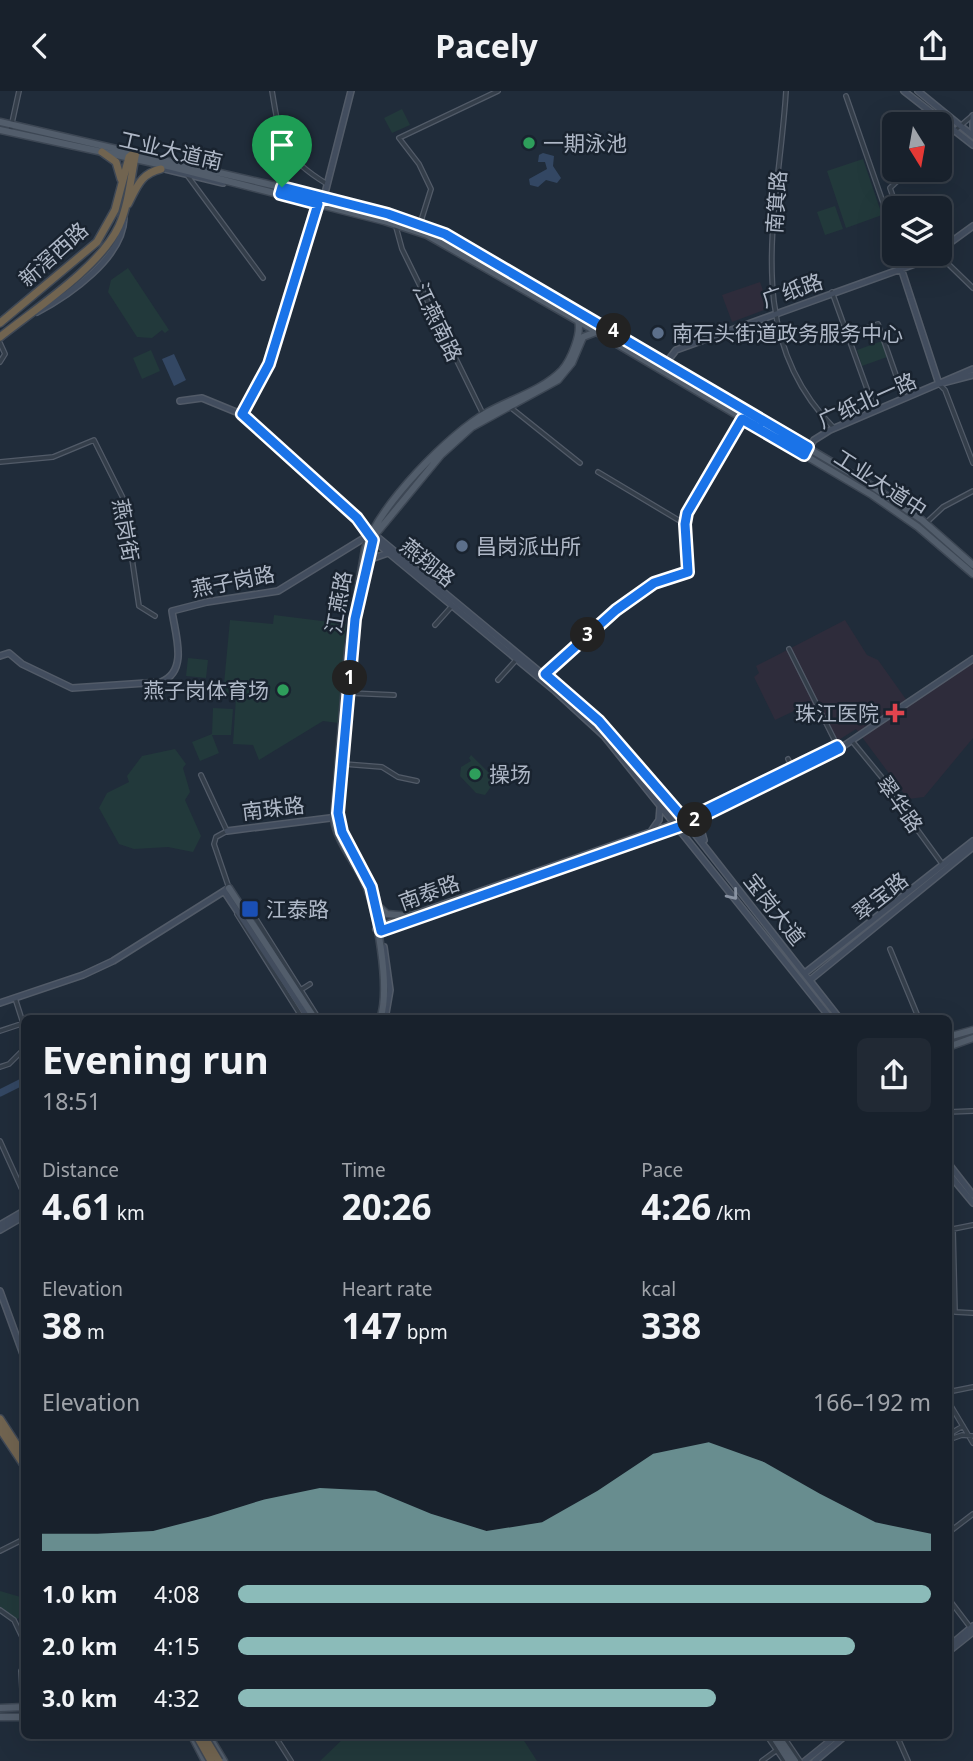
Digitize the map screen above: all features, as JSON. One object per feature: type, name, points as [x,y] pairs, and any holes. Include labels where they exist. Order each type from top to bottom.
[{"type":"highway","points":[[102,152],[117,165],[122,187]]},
{"type":"highway","name":"新滘西路","points":[[0,323],[97,242],[109,223],[133,156]]},
{"type":"highway","name":"新滘西路","points":[[0,337],[104,249],[115,233],[124,211],[133,156]]},
{"type":"highway","points":[[124,211],[141,180],[149,172],[161,169]]},
{"type":"highway","points":[[0,1417],[21,1449]]},
{"type":"highway","points":[[0,1431],[21,1462]]},
{"type":"highway","points":[[205,1739],[206,1760]]},
{"type":"highway","points":[[206,1739],[219,1761]]},
{"type":"main road","points":[[324,197],[351,91]]},
{"type":"main road","points":[[904,91],[930,112]]},
{"type":"main road","points":[[918,91],[973,134]]},
{"type":"main road","points":[[926,109],[931,107],[931,101]]},
{"type":"main road","points":[[973,116],[973,134]]},
{"type":"main road","points":[[0,122],[11,128],[281,191],[324,197],[421,224],[478,253],[808,447],[926,523],[973,565]]},
{"type":"main road","name":"工业大道南","points":[[0,130],[11,128],[102,152],[133,156],[246,186],[281,191],[333,208]]},
{"type":"main road","points":[[954,131],[973,145]]},
{"type":"main road","points":[[133,156],[161,169],[246,186]]},
{"type":"main road","points":[[180,401],[202,398],[242,414],[269,364],[318,204]]},
{"type":"main road","name":"工业大道中","points":[[333,208],[396,225],[460,252],[891,508],[961,563],[973,576]]},
{"type":"main road","points":[[22,320],[55,301],[108,255],[122,233],[124,211]]},
{"type":"main road","name":"广纸路","points":[[952,242],[973,226]]},
{"type":"main road","points":[[97,242],[104,249]]},
{"type":"main road","name":"广纸路","points":[[666,363],[676,349],[908,266]]},
{"type":"main road","points":[[903,268],[939,384]]},
{"type":"main road","name":"江燕路","points":[[379,929],[365,884],[338,835],[335,817],[350,635],[372,536],[461,435],[484,416],[561,371],[578,335],[578,320]]},
{"type":"main road","name":"江燕路","points":[[484,416],[558,380],[572,363],[583,337],[596,332]]},
{"type":"main road","points":[[939,384],[973,369]]},
{"type":"main road","points":[[939,384],[973,375]]},
{"type":"main road","name":"广纸北一路","points":[[808,447],[834,429],[939,384]]},
{"type":"main road","name":"燕翔路","points":[[242,414],[362,523],[372,536],[545,674],[599,721],[686,822]]},
{"type":"main road","points":[[804,455],[808,447]]},
{"type":"main road","name":"江燕路","points":[[372,536],[355,619],[335,817],[369,881],[376,903],[386,989],[383,1015]]},
{"type":"main road","name":"燕子岗路","points":[[0,656],[9,653],[27,667],[72,688],[161,682],[173,675],[178,664],[172,611],[207,602],[278,591],[372,536]]},
{"type":"main road","points":[[368,560],[390,550]]},
{"type":"main road","name":"燕翔路","points":[[390,550],[585,717],[677,825]]},
{"type":"main road","name":"南泰路","points":[[686,822],[838,748],[973,657]]},
{"type":"main road","name":"南泰路","points":[[379,929],[708,814],[852,741],[973,657]]},
{"type":"main road","points":[[650,831],[660,816],[657,801]]},
{"type":"main road","points":[[708,814],[700,826],[708,849]]},
{"type":"main road","name":"南珠路","points":[[227,831],[335,817]]},
{"type":"main road","name":"宝岗大道","points":[[686,822],[837,1015]]},
{"type":"main road","name":"南泰路","points":[[379,929],[650,831],[677,825]]},
{"type":"main road","name":"宝岗大道","points":[[677,825],[828,1015]]},
{"type":"main road","points":[[691,842],[692,837],[698,837]]},
{"type":"main road","name":"翠宝路","points":[[810,980],[973,841]]},
{"type":"main road","name":"翠宝路","points":[[805,973],[973,847]]},
{"type":"main road","points":[[0,1003],[83,975],[113,961],[227,889],[306,1015]]},
{"type":"main road","points":[[376,903],[387,914],[410,916]]},
{"type":"main road","points":[[254,930],[299,991],[301,1007],[312,1015]]},
{"type":"main road","points":[[769,939],[774,939],[776,934]]},
{"type":"main road","points":[[779,952],[781,947],[786,947]]},
{"type":"main road","points":[[952,1036],[973,1030]]},
{"type":"main road","points":[[952,1046],[973,1038]]},
{"type":"main road","points":[[952,1168],[973,1195]]},
{"type":"main road","points":[[952,1178],[973,1203]]},
{"type":"main road","points":[[2,1225],[21,1215]]},
{"type":"main road","points":[[2,1225],[21,1215]]},
{"type":"main road","points":[[0,1291],[21,1349]]},
{"type":"main road","points":[[952,1644],[972,1630]]},
{"type":"main road","points":[[952,1648],[972,1630]]},
{"type":"main road","points":[[0,1708],[21,1707]]},
{"type":"main road","points":[[0,1717],[21,1717]]},
{"type":"main road","points":[[192,1739],[206,1760]]},
{"type":"main road","points":[[207,1739],[225,1761]]},
{"type":"main road","points":[[778,1739],[787,1761]]},
{"type":"main road","points":[[779,1739],[797,1761]]},
{"type":"main road","points":[[805,1761],[832,1739]]},
{"type":"main road","points":[[815,1761],[841,1739]]},
{"type":"street","points":[[11,128],[19,91]]},
{"type":"street","points":[[272,91],[283,142],[289,154],[300,168],[328,185]]},
{"type":"street","points":[[421,224],[431,189],[419,164],[399,138],[498,91]]},
{"type":"street","name":"南箕路","points":[[773,313],[773,230],[786,91]]},
{"type":"street","points":[[846,96],[882,200]]},
{"type":"street","points":[[954,131],[973,116]]},
{"type":"street","points":[[187,175],[264,278]]},
{"type":"street","name":"江燕南路","points":[[396,225],[402,249],[484,416]]},
{"type":"street","points":[[950,266],[973,288]]},
{"type":"street","points":[[832,292],[875,411]]},
{"type":"street","points":[[773,313],[802,389],[813,407],[834,429]]},
{"type":"street","points":[[848,334],[878,324],[905,400]]},
{"type":"street","points":[[0,343],[5,354],[0,362]]},
{"type":"street","points":[[939,384],[945,390],[973,463]]},
{"type":"street","points":[[508,406],[580,463]]},
{"type":"street","points":[[545,674],[616,610],[654,583],[688,572],[685,524],[687,513],[742,419]]},
{"type":"street","name":"燕岗街","points":[[0,462],[53,457],[94,440],[123,498],[139,606],[155,616]]},
{"type":"street","points":[[598,472],[685,524]]},
{"type":"street","points":[[926,523],[943,507],[973,491]]},
{"type":"street","points":[[435,625],[453,605]]},
{"type":"street","points":[[789,649],[838,748]]},
{"type":"street","points":[[498,680],[516,659]]},
{"type":"street","points":[[349,693],[394,695]]},
{"type":"street","name":"翠华路","points":[[852,741],[911,813],[911,821],[945,867]]},
{"type":"street","points":[[788,759],[793,769]]},
{"type":"street","points":[[342,764],[382,767],[398,777],[417,781]]},
{"type":"street","points":[[201,775],[227,831],[216,837],[214,844],[227,889]]},
{"type":"street","points":[[664,810],[670,804]]},
{"type":"street","points":[[890,949],[917,1015]]},
{"type":"street","points":[[310,984],[299,991],[314,1015]]},
{"type":"street","points":[[15,998],[21,1015]]},
{"type":"street","points":[[301,1007],[302,1015]]},
{"type":"street","points":[[0,1031],[21,1025]]},
{"type":"street","points":[[0,1066],[9,1064],[21,1052]]},
{"type":"street","points":[[952,1112],[973,1111]]},
{"type":"street","points":[[0,1141],[21,1187]]},
{"type":"street","points":[[973,1225],[953,1229],[955,1313],[973,1313]]},
{"type":"street","points":[[952,1391],[973,1387]]},
{"type":"street","points":[[952,1408],[972,1437],[973,1443]]},
{"type":"street","points":[[952,1435],[963,1426]]},
{"type":"street","points":[[952,1437],[972,1437]]},
{"type":"street","points":[[952,1529],[973,1514]]},
{"type":"street","points":[[0,1551],[21,1540]]},
{"type":"street","points":[[952,1603],[972,1630]]},
{"type":"street","points":[[0,1610],[14,1620],[21,1635]]},
{"type":"street","points":[[198,1748],[204,1739]]},
{"type":"street","points":[[277,1739],[290,1761]]},
{"type":"street","points":[[778,1739],[777,1750],[787,1761]]},
{"type":"street","points":[[898,1739],[908,1761]]},
{"type":"street","points":[[762,1761],[777,1750]]},
{"type":"shaded area","points":[[760,282],[769,308],[732,322],[722,295]]},
{"type":"shaded area","name":"珠江医院","points":[[845,620],[867,655],[878,660],[910,705],[973,663],[973,738],[924,797],[908,799],[856,729],[834,743],[811,703],[775,720],[754,677],[759,673],[756,666]]},
{"type":"green space","points":[[402,109],[410,125],[392,133],[384,118]]},
{"type":"green space","points":[[863,159],[882,215],[846,228],[827,171]]},
{"type":"green space","points":[[835,206],[843,229],[825,235],[817,212]]},
{"type":"green space","points":[[128,268],[169,330],[165,333],[162,330],[152,338],[137,337],[108,292],[111,280]]},
{"type":"green space","points":[[882,341],[887,357],[862,366],[857,350]]},
{"type":"green space","points":[[151,350],[160,371],[142,379],[133,358]]},
{"type":"green space","name":"燕子岗体育场","points":[[274,615],[346,624],[338,723],[323,721],[259,760],[253,745],[233,744],[236,697],[225,695],[224,684],[230,620],[273,624]]},
{"type":"green space","points":[[188,658],[208,660],[206,678],[186,676]]},
{"type":"green space","points":[[213,708],[233,709],[231,735],[212,735],[219,753],[200,761],[192,742],[212,734]]},
{"type":"green space","points":[[175,749],[186,764],[183,768],[190,792],[185,800],[201,836],[193,852],[168,847],[134,849],[119,844],[99,808],[107,793],[129,782],[127,776],[142,756]]},
{"type":"green space","name":"操场","points":[[471,755],[499,783],[496,786],[493,784],[485,795],[476,793],[460,776],[461,767],[471,761]]},
{"type":"green space","points":[[0,1591],[21,1597],[21,1617],[17,1619],[0,1607]]},
{"type":"green space","points":[[343,1739],[523,1739],[537,1761],[320,1761]]},
{"type":"water","points":[[543,153],[554,156],[553,166],[561,178],[557,183],[546,180],[538,187],[530,185],[529,179],[547,169],[545,162],[538,162],[539,155]]},
{"type":"water","points":[[174,354],[186,380],[174,386],[162,359]]},
{"type":"waterway","points":[[0,1093],[21,1082]]},
{"type":"place","name":"一期泳池","points":[[529,143]]},
{"type":"place","name":"南石头街道政务服务中心","points":[[658,333]]},
{"type":"place","name":"昌岗派出所","points":[[462,546]]},
{"type":"place","name":"燕子岗体育场","points":[[283,690]]},
{"type":"place","name":"珠江医院","points":[[895,713]]},
{"type":"place","name":"操场","points":[[475,774]]},
{"type":"place","name":"江泰路","points":[[250,909]]},
{"type":"route","points":[[282,187],[388,214],[445,234],[808,447],[804,455],[742,419],[687,513],[685,524],[688,572],[654,583],[616,610],[545,674],[599,721],[685,820],[837,746],[839,749],[771,785],[687,824],[548,870],[381,931],[371,887],[345,839],[338,813],[355,619],[373,540],[367,528],[357,518],[242,414],[269,364],[313,210],[318,204],[280,194],[282,187]]}]
